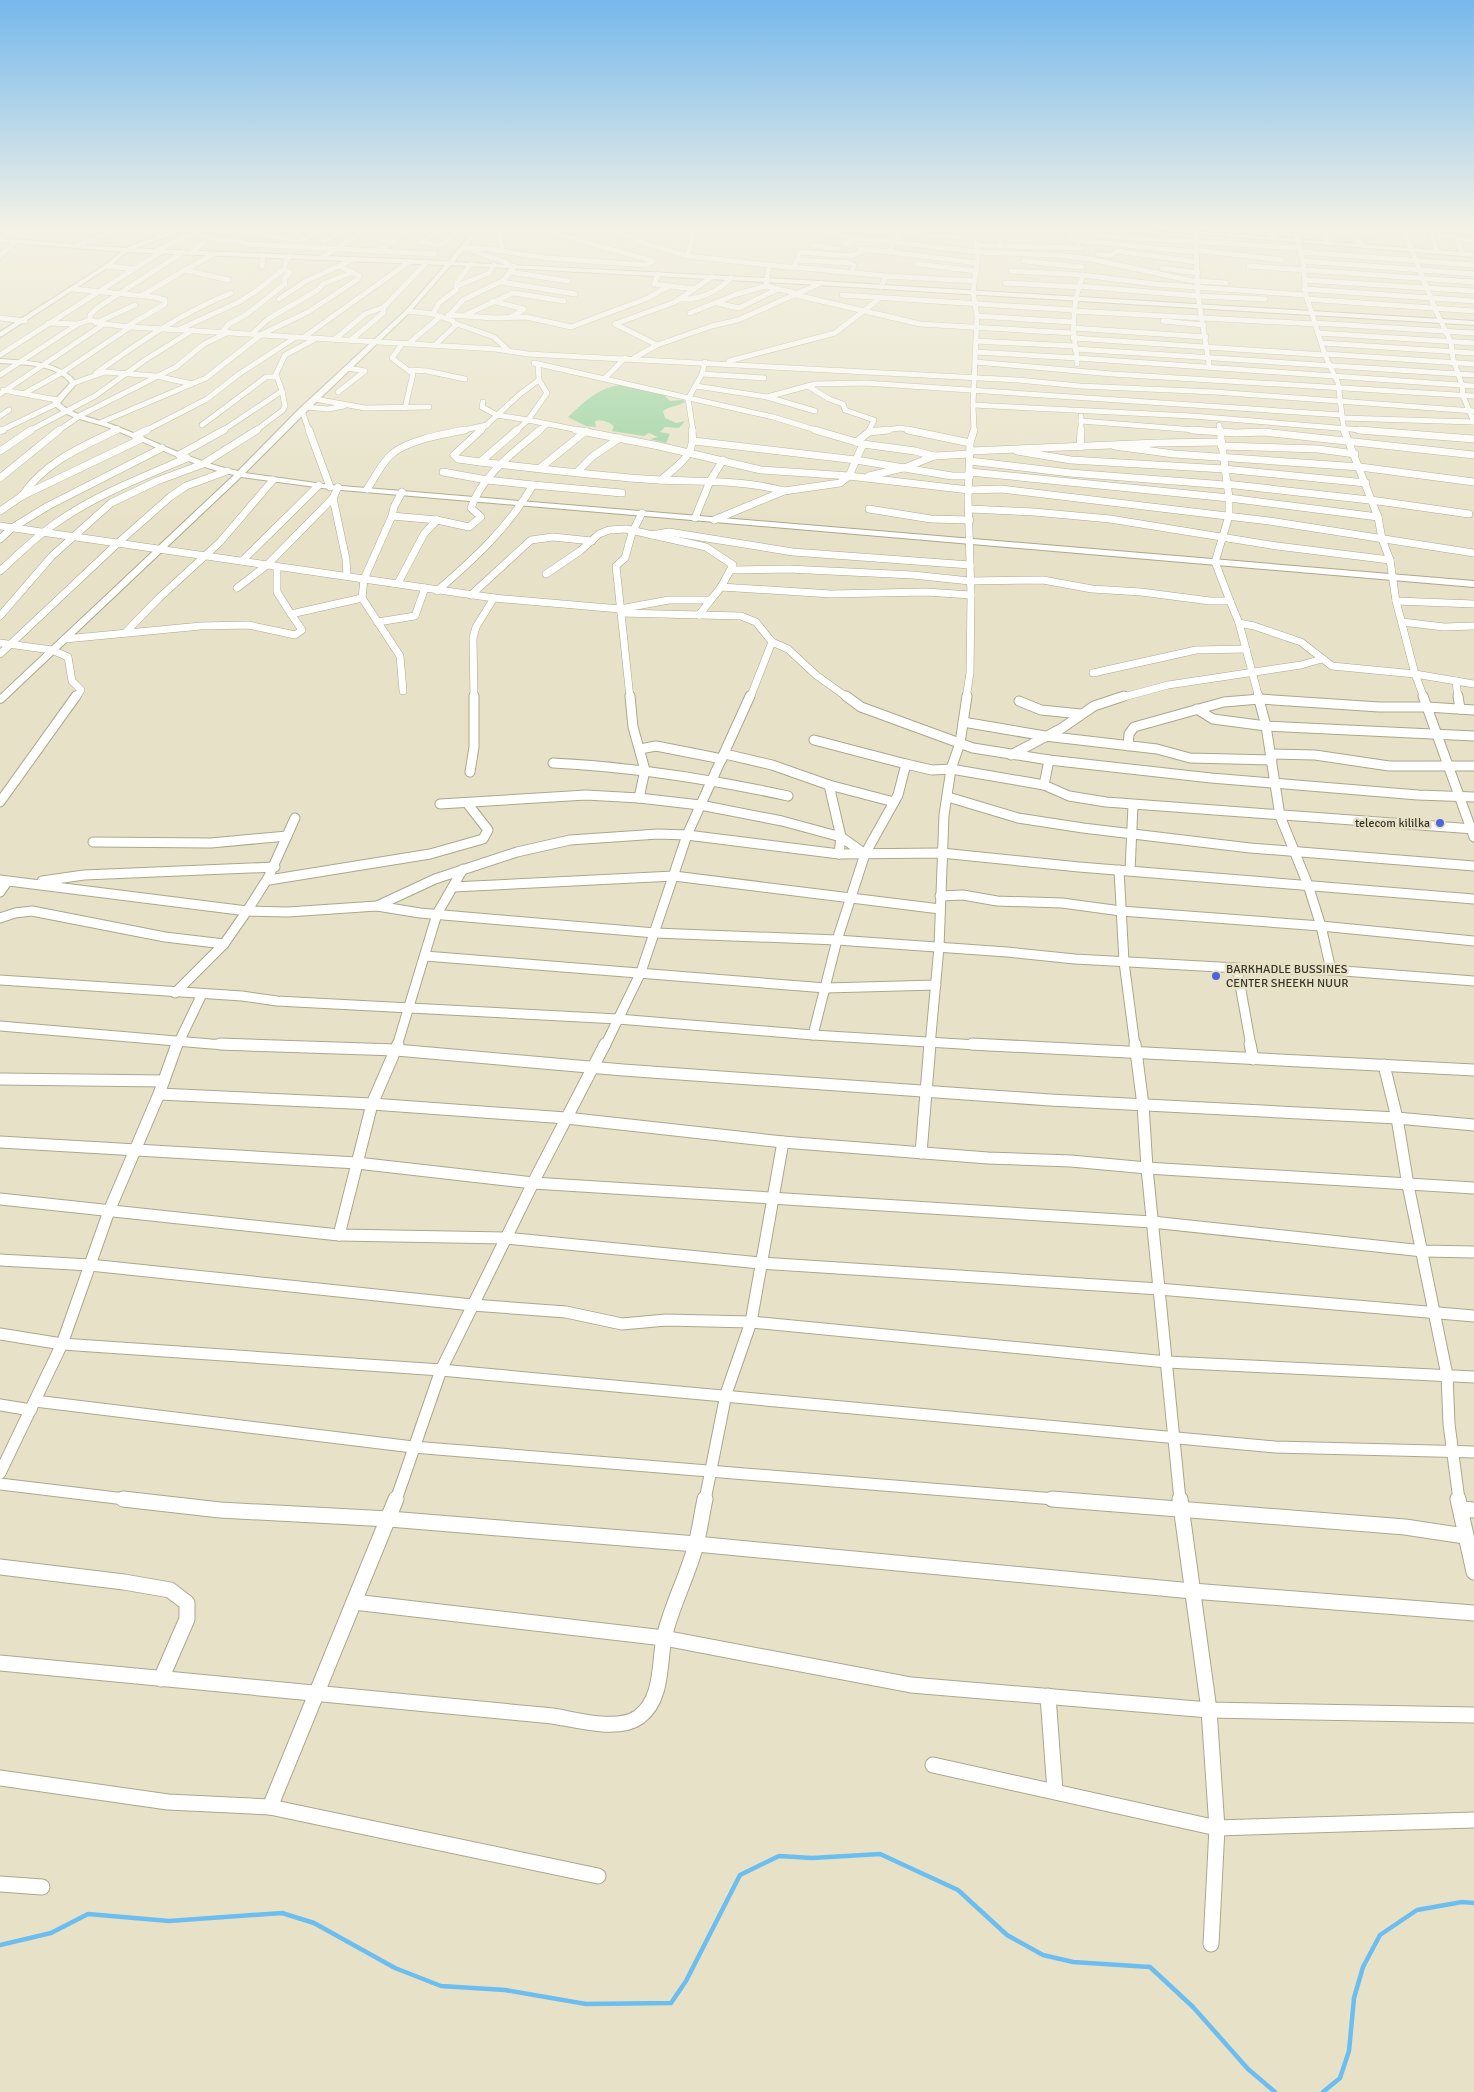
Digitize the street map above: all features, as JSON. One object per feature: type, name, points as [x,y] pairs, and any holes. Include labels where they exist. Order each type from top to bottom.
[{"type":"street","points":[[0,335],[19,324]]},
{"type":"street","points":[[0,355],[45,324],[78,324]]},
{"type":"street","points":[[0,375],[78,324]]},
{"type":"street","points":[[101,324],[158,329],[253,333],[509,350],[528,354],[634,358],[1080,386],[1214,392],[1472,411]]},
{"type":"street","points":[[2,391],[44,366],[104,324]]},
{"type":"street","points":[[25,394],[63,372],[133,324]]},
{"type":"street","points":[[0,431],[57,402],[74,383],[96,373],[168,324]]},
{"type":"street","points":[[180,330],[192,324]]},
{"type":"street","points":[[222,332],[230,324]]},
{"type":"street","points":[[253,333],[263,324]]},
{"type":"street","points":[[102,422],[192,384],[218,370],[262,334],[284,324]]},
{"type":"street","points":[[304,337],[323,324]]},
{"type":"street","points":[[335,339],[353,324]]},
{"type":"street","points":[[351,340],[371,324]]},
{"type":"street","points":[[0,700],[239,475],[304,409],[395,324]]},
{"type":"street","points":[[435,324],[405,344],[392,358],[411,370],[427,371],[465,379]]},
{"type":"street","points":[[436,345],[452,330],[455,326],[454,324]]},
{"type":"street","points":[[456,324],[494,337],[509,350]]},
{"type":"street","points":[[559,324],[571,326],[578,324]]},
{"type":"street","points":[[616,324],[657,345]]},
{"type":"street","points":[[634,358],[657,345],[722,324]]},
{"type":"street","points":[[724,364],[761,351],[835,333],[849,324]]},
{"type":"street","points":[[918,324],[977,328],[1073,330],[1206,337]]},
{"type":"street","points":[[921,1152],[939,947],[941,853],[944,815],[951,769],[960,743],[970,673],[971,541],[969,490],[970,442],[974,431],[973,405],[977,324]]},
{"type":"street","points":[[1029,324],[1207,347],[1474,364]]},
{"type":"street","points":[[1073,324],[1074,347],[1080,386],[1080,447]]},
{"type":"street","points":[[1189,324],[1204,325],[1229,498],[1229,516],[1215,562],[1239,623],[1260,699],[1280,816],[1308,885],[1321,926],[1331,970]]},
{"type":"street","points":[[1305,324],[1474,334]]},
{"type":"street","points":[[814,740],[932,770],[951,769],[1044,785],[1078,798],[1133,805],[1473,831],[1415,674],[1390,576],[1390,560],[1382,539],[1378,517],[1356,454],[1348,442],[1344,430],[1339,402],[1339,388],[1316,324]]},
{"type":"street","points":[[767,397],[825,383],[865,383],[974,392],[1216,406],[1341,417],[1474,422],[1472,411],[1463,396],[1451,342],[1443,324]]},
{"type":"street","points":[[0,450],[39,424],[95,396],[126,373],[193,330]]},
{"type":"street","points":[[0,478],[53,434],[81,415],[176,367],[204,344],[229,332]]},
{"type":"street","points":[[1318,333],[1474,343]]},
{"type":"street","points":[[0,511],[22,496],[138,438],[200,404],[239,374],[296,337]]},
{"type":"street","points":[[274,376],[285,356],[316,338]]},
{"type":"street","points":[[976,341],[1474,375]]},
{"type":"street","points":[[1322,343],[1474,353]]},
{"type":"street","points":[[975,352],[1474,386]]},
{"type":"street","points":[[528,354],[530,360],[538,364],[767,416],[860,443],[915,451],[934,456],[1115,446],[1147,442],[1309,448],[1356,454]]},
{"type":"street","points":[[605,378],[625,358]]},
{"type":"street","points":[[0,361],[44,366],[63,372],[74,383]]},
{"type":"street","points":[[661,480],[690,454],[694,441],[688,399],[702,374],[705,362]]},
{"type":"street","points":[[975,362],[1078,372],[1474,396]]},
{"type":"street","points":[[480,462],[528,420],[547,393],[539,380],[538,364]]},
{"type":"street","points":[[338,392],[365,371],[348,368]]},
{"type":"street","points":[[405,408],[413,374],[411,370]]},
{"type":"street","points":[[96,373],[156,376],[192,384]]},
{"type":"street","points":[[702,374],[764,378]]},
{"type":"street","points":[[0,616],[45,564],[72,537],[111,503],[121,497],[203,464],[261,427],[282,410],[285,406],[279,380],[274,376],[266,377],[202,425]]},
{"type":"street","points":[[539,380],[520,394],[454,455],[458,459],[500,465],[661,480],[744,482],[784,492]]},
{"type":"street","points":[[696,386],[767,397],[814,411]]},
{"type":"street","points":[[714,520],[784,492],[831,486],[840,483],[849,476],[856,460],[860,443],[869,432],[874,420],[845,410],[843,404],[829,400],[808,386]]},
{"type":"street","points":[[2,391],[25,394],[57,402],[66,410],[102,422],[183,457],[239,475],[273,480],[714,520],[1474,584]]},
{"type":"street","points":[[0,571],[41,533],[60,519],[183,457],[282,391]]},
{"type":"street","points":[[315,399],[345,406],[429,407]]},
{"type":"street","points":[[483,402],[482,408],[499,415],[620,438],[772,472],[849,476],[969,490],[1001,489],[1229,516],[1474,553]]},
{"type":"street","points":[[778,407],[784,402]]},
{"type":"street","points":[[973,405],[1218,418],[1344,430],[1474,439]]},
{"type":"street","points":[[304,409],[328,409],[345,406]]},
{"type":"street","points":[[304,409],[334,487],[333,498],[346,559],[347,576]]},
{"type":"street","points":[[0,416],[9,410]]},
{"type":"street","points":[[767,416],[773,411]]},
{"type":"street","points":[[1081,421],[1236,433],[1269,432],[1348,442],[1430,448],[1474,454]]},
{"type":"street","points":[[392,516],[437,520],[469,527],[481,517],[471,508],[473,498],[500,465],[547,424]]},
{"type":"street","points":[[367,489],[393,453],[403,448],[487,425]]},
{"type":"street","points":[[22,496],[32,481],[58,460],[118,429]]},
{"type":"street","points":[[869,432],[907,429],[970,442]]},
{"type":"street","points":[[540,468],[586,431]]},
{"type":"street","points":[[578,471],[593,456],[620,438]]},
{"type":"street","points":[[694,441],[856,460],[952,476],[970,474],[1229,498],[1378,517]]},
{"type":"street","points":[[1115,446],[1174,454],[1360,468],[1474,482]]},
{"type":"street","points":[[0,539],[12,528],[48,506],[162,448]]},
{"type":"street","points":[[1017,451],[1072,460],[1224,469],[1366,483]]},
{"type":"street","points":[[970,455],[1070,473],[1226,485],[1405,503],[1469,514]]},
{"type":"street","points":[[859,478],[907,467],[934,456]]},
{"type":"street","points":[[695,518],[710,481],[723,460]]},
{"type":"street","points":[[0,654],[119,542],[178,491],[227,471]]},
{"type":"street","points":[[443,472],[487,480],[622,493]]},
{"type":"street","points":[[125,633],[159,598],[220,542],[273,480]]},
{"type":"street","points":[[242,561],[319,485]]},
{"type":"street","points":[[437,591],[498,537],[524,502],[533,485]]},
{"type":"street","points":[[402,492],[364,579],[362,598],[400,656],[403,690]]},
{"type":"street","points":[[237,588],[267,565],[333,498]]},
{"type":"street","points":[[869,509],[932,519],[970,520]]},
{"type":"street","points":[[970,509],[1102,518],[1277,546],[1390,560]]},
{"type":"street","points":[[639,798],[645,770],[634,727],[616,566],[625,558],[633,530],[642,513]]},
{"type":"street","points":[[398,583],[424,534],[437,520]]},
{"type":"street","points":[[0,526],[494,598],[621,611],[749,617],[759,623],[772,642],[788,649],[816,675],[861,707],[973,748],[1049,760],[1275,784],[1418,795],[1474,797]]},
{"type":"street","points":[[546,574],[592,541],[595,536],[604,532],[633,530],[706,547],[733,565],[732,570],[721,587],[699,614]]},
{"type":"street","points":[[651,535],[668,532],[777,559],[913,575],[970,581],[1048,581],[1092,588],[1134,591],[1210,601],[1230,601]]},
{"type":"street","points":[[471,595],[531,540],[563,537],[592,541]]},
{"type":"street","points":[[732,570],[777,559],[970,565]]},
{"type":"street","points":[[65,639],[248,625],[295,635],[302,630],[298,622],[278,599],[276,585],[277,566]]},
{"type":"street","points":[[721,587],[830,594],[926,592],[971,594]]},
{"type":"street","points":[[378,622],[414,616],[425,588]]},
{"type":"street","points":[[291,614],[362,598]]},
{"type":"street","points":[[470,772],[474,747],[473,638],[476,627],[494,598]]},
{"type":"street","points":[[621,611],[669,600],[710,600]]},
{"type":"street","points":[[1396,601],[1474,604]]},
{"type":"street","points":[[1402,622],[1444,627],[1474,626]]},
{"type":"street","points":[[1239,623],[1254,626],[1301,642],[1332,666],[1415,674],[1474,684]]},
{"type":"street","points":[[270,1807],[389,1519],[441,1370],[505,1238],[641,972],[687,835],[764,665],[772,642]]},
{"type":"street","points":[[0,643],[52,650],[70,658],[72,680],[80,690],[0,802]]},
{"type":"street","points":[[1093,673],[1196,650],[1246,649]]},
{"type":"street","points":[[1011,755],[1094,706],[1131,694],[1168,685],[1252,670],[1301,665],[1322,659]]},
{"type":"street","points":[[1456,681],[1460,709]]},
{"type":"street","points":[[1128,746],[1129,734],[1134,727],[1224,702],[1260,699],[1379,707],[1427,707],[1474,710]]},
{"type":"street","points":[[1019,701],[1028,707],[1081,714]]},
{"type":"street","points":[[1197,709],[1213,719],[1266,726],[1474,736]]},
{"type":"street","points":[[963,722],[1046,736],[1157,749],[1190,758],[1328,757],[1356,763],[1389,766],[1424,768],[1449,765],[1474,766]]},
{"type":"street","points":[[640,749],[656,746],[772,765],[829,785],[894,802]]},
{"type":"street","points":[[1044,785],[1049,760]]},
{"type":"street","points":[[553,763],[645,770],[711,779],[788,796]]},
{"type":"street","points":[[813,1035],[837,940],[865,854],[898,796],[906,764]]},
{"type":"street","points":[[829,785],[841,837],[839,854]]},
{"type":"street","points":[[440,804],[586,795],[639,798],[700,805],[782,821],[841,837],[865,854]]},
{"type":"street","points":[[948,798],[1026,820],[1130,834],[1293,852],[1474,866]]},
{"type":"street","points":[[268,880],[437,853],[483,839],[488,830],[467,802]]},
{"type":"street","points":[[1130,871],[1130,834],[1133,805]]},
{"type":"street","points":[[175,993],[224,944],[248,911],[275,867],[295,818]]},
{"type":"street","points":[[377,906],[435,878],[517,852],[570,840],[628,835],[687,835],[839,854],[941,853],[1359,891],[1474,899]]},
{"type":"street","points":[[93,842],[211,843],[287,836]]},
{"type":"street","points":[[29,883],[84,875],[275,867]]},
{"type":"street","points":[[339,1235],[372,1104],[396,1050],[437,914],[463,869]]},
{"type":"street","points":[[1119,870],[1124,962],[1138,1054],[1152,1222],[1181,1510],[1209,1710],[1217,1828],[1211,1944]]},
{"type":"street","points":[[453,887],[674,876],[940,908]]},
{"type":"street","points":[[0,892],[3,881],[248,911],[288,912],[377,906],[437,914],[655,933],[837,940],[1124,962],[1237,968],[1331,970],[1474,981]]},
{"type":"street","points":[[940,896],[962,895],[997,900],[1062,903],[1121,911],[1321,926],[1474,941]]},
{"type":"street","points":[[0,918],[15,912],[32,912],[165,937],[224,944]]},
{"type":"street","points":[[425,956],[826,988],[936,985]]},
{"type":"street","points":[[1237,968],[1253,1059]]},
{"type":"street","points":[[0,980],[277,1001],[618,1019],[813,1035],[1138,1054],[1474,1070]]},
{"type":"street","points":[[0,1473],[62,1344],[109,1211],[160,1094],[179,1040],[202,994]]},
{"type":"street","points":[[0,1026],[211,1044],[396,1050],[594,1067],[1050,1100],[1397,1118],[1474,1125]]},
{"type":"street","points":[[1384,1065],[1397,1118],[1408,1185],[1423,1251],[1429,1293],[1448,1375],[1447,1401],[1452,1450],[1468,1510],[1465,1536],[1474,1572]]},
{"type":"street","points":[[0,1079],[164,1081]]},
{"type":"street","points":[[160,1094],[372,1104],[566,1118],[783,1142],[1147,1168],[1474,1188]]},
{"type":"street","points":[[0,1142],[357,1163],[533,1183],[1152,1222],[1423,1251],[1474,1252]]},
{"type":"street","points":[[0,1662],[553,1716],[615,1724],[629,1722],[640,1716],[651,1702],[661,1672],[664,1638],[696,1544],[726,1394],[751,1322],[783,1142]]},
{"type":"street","points":[[0,1199],[339,1235],[505,1238],[760,1263],[1160,1290],[1474,1316]]},
{"type":"street","points":[[0,1260],[90,1265],[472,1305],[566,1312],[622,1324],[666,1320],[751,1322],[1167,1362],[1474,1377]]},
{"type":"street","points":[[0,1334],[62,1344],[441,1370],[726,1394],[1276,1447],[1474,1452]]},
{"type":"street","points":[[0,1405],[33,1406],[413,1447],[1405,1527],[1465,1536]]},
{"type":"street","points":[[0,1484],[220,1510],[389,1519],[696,1544],[1192,1591],[1474,1613]]},
{"type":"street","points":[[0,1567],[124,1582],[170,1590],[187,1603],[187,1619],[161,1679]]},
{"type":"street","points":[[354,1602],[664,1638],[911,1685],[1209,1710],[1474,1715]]},
{"type":"street","points":[[1048,1696],[1055,1791]]},
{"type":"street","points":[[933,1765],[1217,1828],[1474,1820]]},
{"type":"street","points":[[0,1778],[168,1802],[270,1807],[598,1876]]},
{"type":"street","points":[[0,1884],[42,1887]]},
{"type":"green space","points":[[621,385],[663,394],[670,401],[683,400],[685,402],[663,411],[665,418],[676,423],[685,421],[679,428],[665,427],[660,432],[670,434],[666,443],[650,439],[658,437],[649,433],[644,436],[612,431],[614,426],[605,421],[595,421],[596,427],[586,426],[568,417],[599,392]]},
{"type":"waterway","points":[[0,1945],[51,1933],[88,1914],[169,1921],[282,1913],[314,1923],[395,1968],[441,1986],[505,1990],[586,2004],[671,2003],[686,1981],[740,1875],[779,1856],[812,1858],[880,1854],[958,1890],[1007,1935],[1043,1955],[1073,1962],[1150,1967],[1193,2007],[1248,2069],[1275,2092]]},
{"type":"waterway","points":[[1323,2092],[1340,2078],[1349,2051],[1354,1998],[1363,1967],[1380,1935],[1417,1910],[1462,1902],[1474,1903]]},
{"type":"place","name":"telecom kililka","points":[[1440,823]]},
{"type":"place","name":"BARKHADLE BUSSINES CENTER SHEEKH NUUR","points":[[1216,976]]}]
